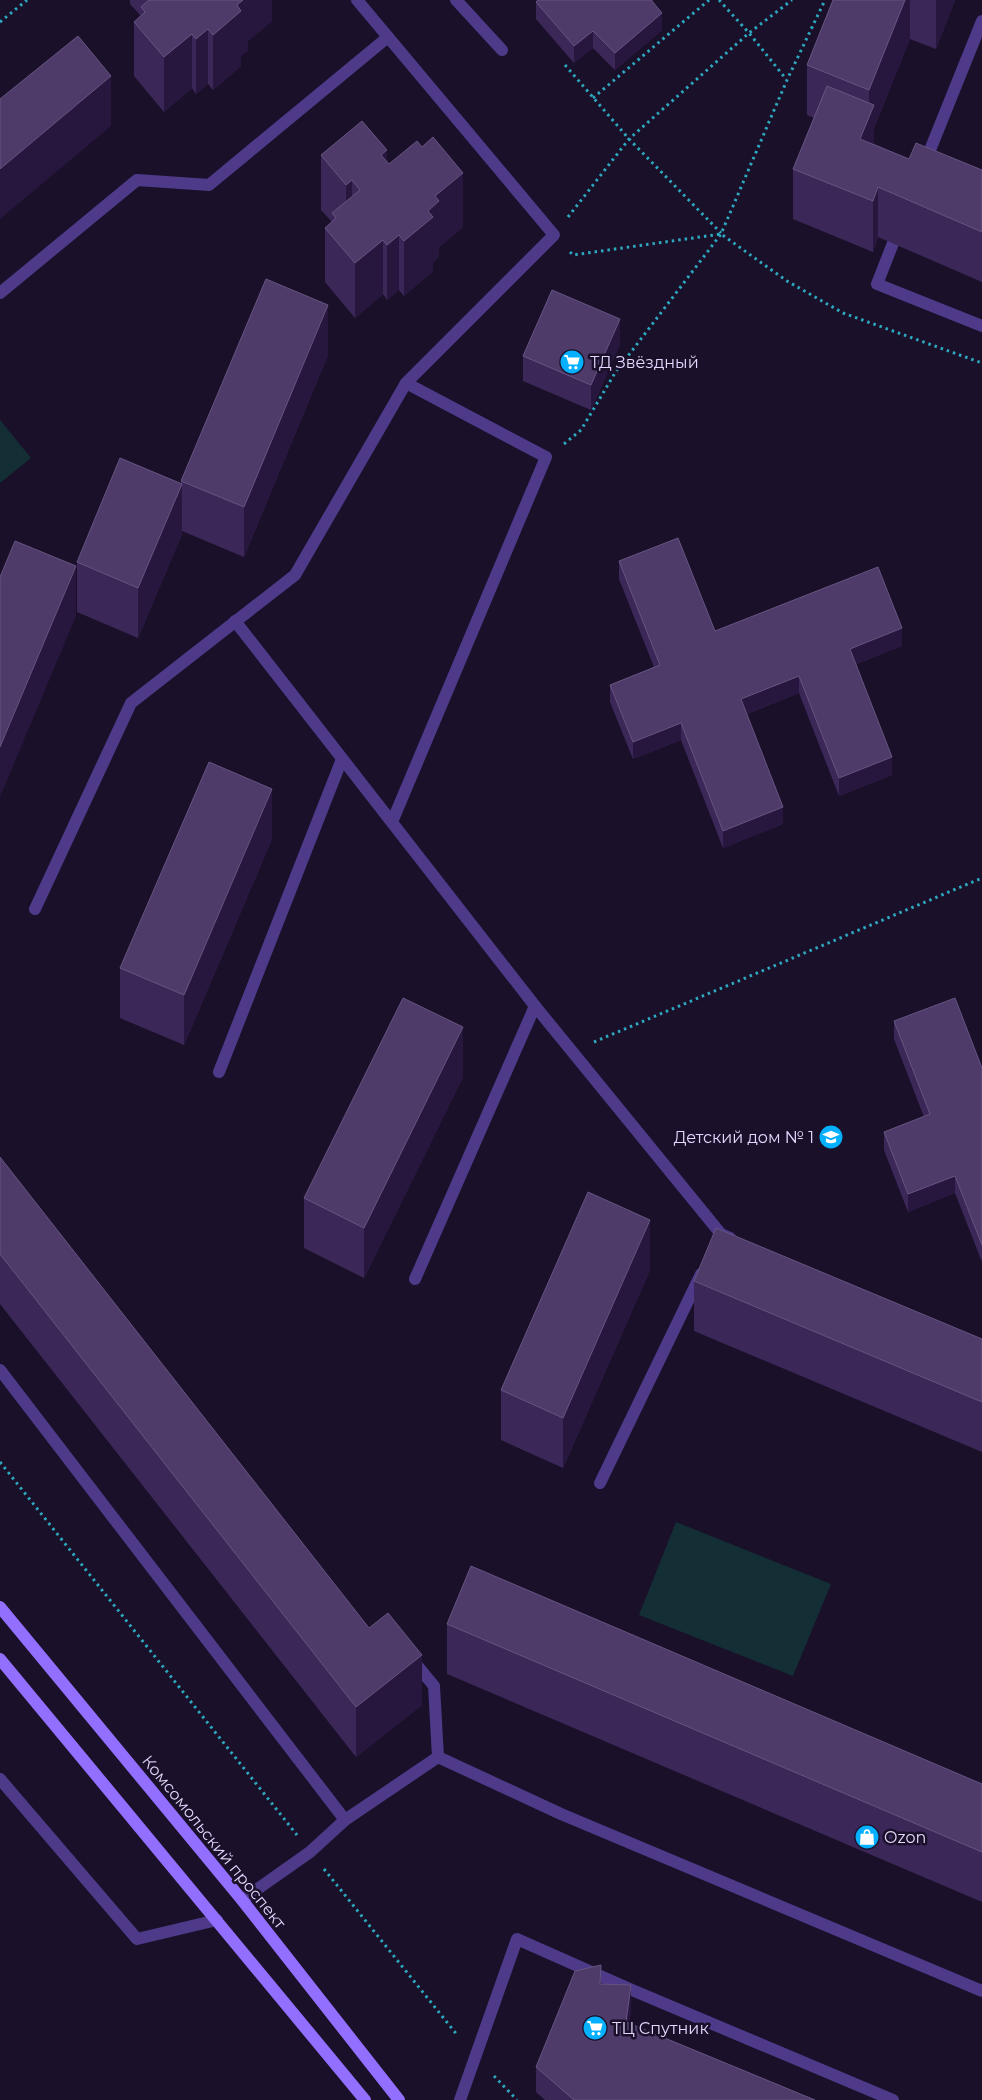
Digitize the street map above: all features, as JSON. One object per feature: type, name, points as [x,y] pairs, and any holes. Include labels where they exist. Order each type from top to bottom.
[{"type":"main road","name":"Комсомольский проспект","points":[[0,1607],[242,1900],[399,2100]]},
{"type":"main road","points":[[0,1659],[365,2100]]},
{"type":"lane","points":[[35,910],[131,703],[295,575],[406,384],[554,235],[357,0]]},
{"type":"lane","points":[[456,0],[502,50]]},
{"type":"lane","points":[[920,175],[982,21]]},
{"type":"lane","points":[[0,293],[137,180],[209,185],[388,37]]},
{"type":"lane","points":[[902,220],[877,284],[982,326]]},
{"type":"lane","points":[[392,822],[546,457],[406,384]]},
{"type":"lane","points":[[235,621],[535,1006],[719,1238],[739,1241]]},
{"type":"lane","points":[[219,1072],[342,759]]},
{"type":"lane","points":[[415,1279],[535,1006]]},
{"type":"lane","points":[[600,1483],[708,1260]]},
{"type":"lane","points":[[0,1370],[345,1820]]},
{"type":"lane","points":[[403,1648],[434,1686],[438,1757]]},
{"type":"lane","points":[[242,1900],[310,1852],[345,1820],[438,1757]]},
{"type":"lane","points":[[438,1757],[560,1814],[982,1991]]},
{"type":"lane","points":[[0,1779],[137,1939],[217,1920]]},
{"type":"lane","points":[[460,2100],[518,1940],[893,2100]]},
{"type":"path","points":[[0,22],[27,0]]},
{"type":"path","points":[[593,98],[709,0]]},
{"type":"path","points":[[719,0],[749,32],[787,80]]},
{"type":"path","points":[[721,234],[573,255],[554,235],[629,139],[749,32],[792,0]]},
{"type":"path","points":[[546,457],[581,430],[615,373],[721,234],[787,80],[825,0]]},
{"type":"path","points":[[565,65],[629,139],[721,234],[787,281],[842,313],[982,363]]},
{"type":"path","points":[[572,1052],[982,878]]},
{"type":"path","points":[[0,1462],[476,2058],[517,2100]]},
{"type":"green space","points":[[0,420],[31,458],[0,483]]},
{"type":"green space","points":[[676,1522],[831,1584],[793,1676],[639,1615]]},
{"type":"building","points":[[149,0],[243,0],[237,5],[241,11],[213,35],[208,29],[196,39],[192,34],[164,57],[134,22],[145,12],[141,7]]},
{"type":"building","points":[[538,0],[652,0],[662,13],[615,53],[593,31],[574,46],[536,2]]},
{"type":"building","points":[[833,0],[905,0],[869,90],[807,65]]},
{"type":"building","points":[[78,36],[111,76],[0,169],[0,99]]},
{"type":"building","points":[[827,86],[874,105],[860,139],[909,159],[916,143],[982,170],[982,232],[878,187],[873,201],[793,169]]},
{"type":"building","points":[[362,121],[387,150],[381,155],[389,164],[417,141],[422,147],[433,137],[463,173],[435,196],[439,201],[428,211],[433,217],[404,241],[399,235],[387,245],[383,240],[355,263],[325,228],[336,218],[332,213],[360,190],[352,180],[346,185],[321,155]]},
{"type":"building","points":[[266,279],[328,305],[244,507],[181,481]]},
{"type":"building","points":[[552,290],[620,319],[591,385],[523,356]]},
{"type":"building","points":[[120,458],[182,484],[138,588],[77,562]]},
{"type":"building","points":[[678,538],[715,631],[878,567],[902,628],[850,649],[892,757],[839,778],[799,676],[741,699],[783,807],[723,831],[681,723],[633,742],[610,685],[660,665],[619,561]]},
{"type":"building","points":[[15,541],[76,566],[0,747],[0,577]]},
{"type":"building","points":[[209,762],[272,789],[184,995],[120,968]]},
{"type":"building","points":[[403,998],[463,1027],[364,1228],[304,1198]]},
{"type":"building","points":[[955,998],[982,1068],[982,1245],[955,1176],[908,1194],[884,1132],[930,1114],[894,1021]]},
{"type":"building","points":[[0,1157],[369,1628],[388,1613],[422,1655],[356,1707],[0,1254]]},
{"type":"building","points":[[588,1192],[650,1220],[563,1418],[501,1390]]},
{"type":"building","points":[[716,1228],[982,1339],[982,1402],[694,1281]]},
{"type":"building","points":[[471,1566],[982,1784],[982,1852],[447,1624]]},
{"type":"building","name":"ТЦ Спутник","points":[[601,1965],[600,1984],[631,1985],[626,2022],[815,2100],[574,2100],[536,2067],[575,1971]]},
{"type":"place","name":"ТД Звёздный","points":[[572,362]]},
{"type":"place","name":"Детский дом № 1","points":[[831,1137]]},
{"type":"place","name":"Ozon","points":[[867,1837]]},
{"type":"place","name":"ТЦ Спутник","points":[[595,2028]]}]
